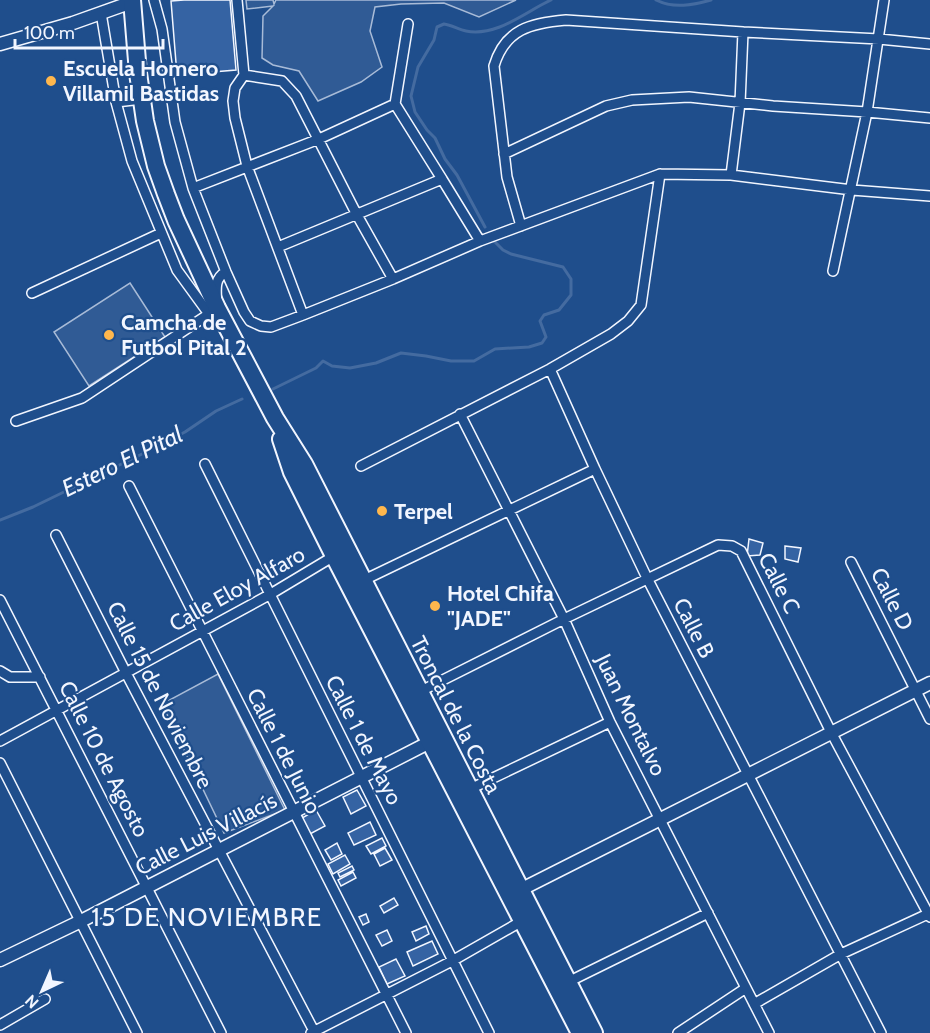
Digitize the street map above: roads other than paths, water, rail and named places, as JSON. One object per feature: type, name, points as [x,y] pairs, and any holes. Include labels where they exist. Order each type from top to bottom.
[{"type":"highway","name":"Troncal de la Costa","points":[[135,0],[142,99],[151,145],[166,194],[213,311],[304,464],[419,692],[522,921],[580,1033]]},
{"type":"highway","name":"Troncal de la Costa","points":[[275,418],[292,472],[430,742],[520,890],[594,1033]]},
{"type":"street","points":[[0,44],[101,13],[135,0]]},
{"type":"street","points":[[154,0],[162,29],[176,122],[193,188],[226,272],[250,321],[261,326],[271,327],[303,315],[480,241],[660,174],[731,175],[852,190],[930,196]]},
{"type":"street","points":[[237,0],[244,75],[236,88],[233,101],[235,118],[247,166],[303,315]]},
{"type":"street","points":[[833,271],[867,112],[884,0]]},
{"type":"street","points":[[101,13],[116,102],[132,161],[179,274],[213,311]]},
{"type":"street","points":[[521,226],[507,177],[494,66],[498,51],[518,30],[546,22],[566,20],[930,44]]},
{"type":"street","points":[[408,24],[395,104],[480,241]]},
{"type":"street","points":[[731,175],[740,103],[743,32]]},
{"type":"street","points":[[244,75],[282,81],[296,96],[357,215],[393,279]]},
{"type":"street","points":[[504,154],[606,106],[632,100],[689,97],[930,118]]},
{"type":"street","points":[[116,102],[142,99]]},
{"type":"street","points":[[193,188],[319,139],[395,104]]},
{"type":"street","points":[[361,466],[549,369],[611,334],[628,321],[640,305],[660,174]]},
{"type":"street","points":[[278,247],[442,179]]},
{"type":"street","points":[[33,293],[161,234]]},
{"type":"street","points":[[213,311],[216,281],[226,272]]},
{"type":"street","points":[[16,421],[82,398],[213,311]]},
{"type":"street","name":"Calle B","points":[[549,369],[647,578],[881,1033]]},
{"type":"street","name":"Juan Montalvo","points":[[460,414],[564,618],[610,722],[769,1033]]},
{"type":"street","name":"Calle 1 de Mayo","points":[[205,465],[489,1033]]},
{"type":"street","points":[[362,581],[595,469]]},
{"type":"street","name":"Calle 1 de Junio","points":[[129,486],[406,1033]]},
{"type":"street","name":"Calle 15 de Noviembre","points":[[56,534],[313,1032]]},
{"type":"street","name":"Calle C","points":[[419,692],[564,618],[718,545],[728,545],[739,549],[832,734],[929,914]]},
{"type":"street","name":"Calle Eloy Alfaro","points":[[0,741],[269,595],[334,556]]},
{"type":"street","name":"Calle D","points":[[851,562],[930,718]]},
{"type":"street","name":"Calle 10 de Agosto","points":[[0,600],[221,1033]]},
{"type":"street","points":[[0,671],[10,677],[40,677]]},
{"type":"street","points":[[520,890],[930,683]]},
{"type":"street","points":[[463,793],[610,722]]},
{"type":"street","name":"Calle Luis Villacís","points":[[0,960],[81,921],[430,742]]},
{"type":"street","points":[[0,763],[137,1033]]},
{"type":"street","points":[[568,982],[708,914]]},
{"type":"street","points":[[754,1004],[841,954],[929,914]]},
{"type":"street","points":[[313,1032],[452,961],[522,921]]},
{"type":"street","points":[[678,1033],[746,988]]},
{"type":"street","points":[[0,1025],[45,999]]},
{"type":"waterway","name":"Estero El Pital","points":[[485,227],[435,138],[415,112],[411,96],[418,67],[434,40],[437,27],[444,24],[466,31],[489,30],[500,27],[551,0]]},
{"type":"waterway","name":"Estero El Pital","points":[[656,0],[677,5],[690,5],[711,0]]},
{"type":"waterway","name":"Estero El Pital","points":[[273,389],[316,368],[323,361],[332,366],[350,368],[376,363],[401,353],[451,361],[474,361],[495,349],[529,347],[542,343],[546,337],[540,321],[544,315],[559,310],[571,295],[571,279],[563,267],[511,254],[503,250],[492,239]]},
{"type":"waterway","name":"Estero El Pital","points":[[0,520],[33,507],[142,454],[185,432],[216,411],[242,399]]},
{"type":"place","name":"Escuela Homero Villamil Bastidas","points":[[51,81]]},
{"type":"place","name":"Camcha de Futbol Pital 2","points":[[109,335]]},
{"type":"place","name":"Terpel","points":[[382,511]]},
{"type":"place","name":"Hotel Chifa \"JADE\"","points":[[435,606]]},
{"type":"district","name":"15 DE NOVIEMBRE","points":[[207,917]]}]
